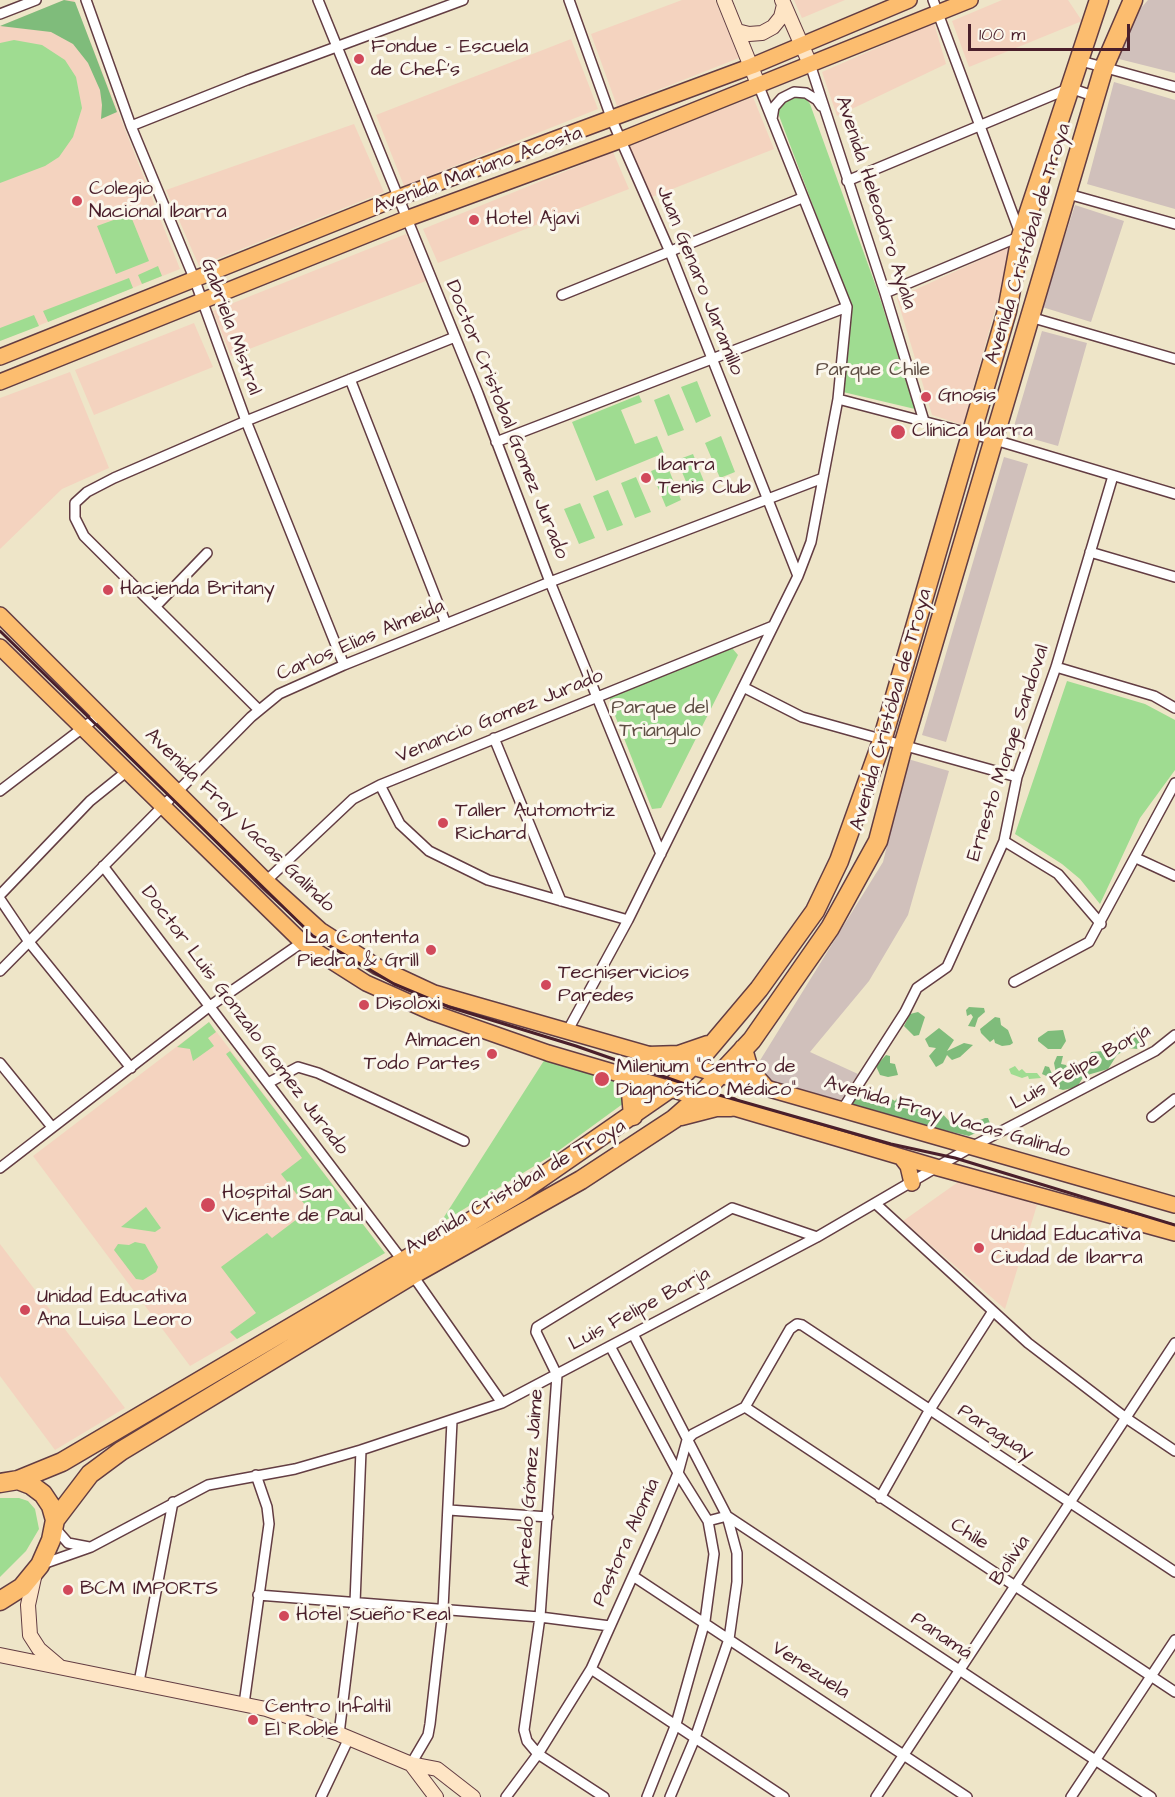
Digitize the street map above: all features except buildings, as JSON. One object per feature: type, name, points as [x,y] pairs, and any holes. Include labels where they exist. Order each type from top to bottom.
[{"type":"highway","points":[[1086,0],[1094,21]]},
{"type":"highway","name":"Avenida Cristóbal de Troya","points":[[38,1569],[55,1523],[77,1488],[103,1463],[407,1268],[633,1116],[669,1089],[715,1041],[759,989],[815,911],[839,861],[882,741],[943,522],[972,434],[1007,310],[1021,236],[1081,61],[1099,0]]},
{"type":"highway","name":"Avenida Cristóbal de Troya","points":[[7,1478],[62,1462],[407,1268],[582,1180],[674,1119],[699,1097],[744,1049],[830,928],[878,841],[903,746],[1104,67],[1133,0]]},
{"type":"highway","points":[[648,1056],[694,1052],[715,1041]]},
{"type":"highway","points":[[744,1049],[749,1070],[764,1087]]},
{"type":"highway","points":[[624,1076],[632,1093],[633,1116]]},
{"type":"highway","points":[[674,1119],[716,1107],[731,1107]]},
{"type":"highway","points":[[7,1478],[32,1485],[43,1494],[51,1506],[55,1523]]},
{"type":"highway","points":[[0,1601],[22,1587],[38,1569]]},
{"type":"main road","name":"Avenida Mariano Acosta","points":[[0,357],[398,198],[752,66],[909,0]]},
{"type":"main road","name":"Avenida Mariano Acosta","points":[[0,382],[406,219],[621,140],[810,64],[936,6],[970,0]]},
{"type":"main road","name":"Avenida Fray Vacas Galindo","points":[[0,615],[266,881],[320,930],[376,966],[434,993],[568,1030],[689,1068],[764,1087],[1175,1205]]},
{"type":"main road","points":[[0,647],[303,943],[366,983],[431,1012],[548,1053],[939,1168],[1175,1233]]},
{"type":"main road","points":[[901,1157],[908,1166],[912,1183]]},
{"type":"street","points":[[0,14],[36,0]]},
{"type":"street","name":"Gabriela Mistral","points":[[86,0],[131,126],[203,300],[246,421],[344,665]]},
{"type":"street","name":"Doctor Cristobal Gomez Jurado","points":[[318,0],[661,854]]},
{"type":"street","points":[[131,126],[336,46],[463,0]]},
{"type":"street","name":"Juan Genaro Jaramillo","points":[[569,0],[612,120],[670,252],[798,576]]},
{"type":"street","points":[[568,1030],[628,920],[798,576],[811,542],[838,399],[847,307],[724,0]]},
{"type":"street","points":[[737,31],[749,34],[767,30],[781,17],[783,3]]},
{"type":"street","name":"Avenida Heleodoro Ayala","points":[[783,3],[810,64],[924,421]]},
{"type":"street","points":[[885,293],[1021,236],[982,125],[936,6]]},
{"type":"street","points":[[1081,61],[1175,87]]},
{"type":"street","points":[[847,181],[1070,88],[1096,97]]},
{"type":"street","points":[[772,120],[774,107],[782,98],[794,92],[806,93],[817,100],[824,111]]},
{"type":"street","points":[[1068,194],[1175,224]]},
{"type":"street","points":[[562,295],[802,198]]},
{"type":"street","points":[[496,442],[713,361],[847,307]]},
{"type":"street","points":[[1030,317],[1175,359]]},
{"type":"street","points":[[258,709],[84,536],[75,518],[75,503],[87,492],[246,421],[455,337]]},
{"type":"street","points":[[350,379],[446,624]]},
{"type":"street","points":[[838,399],[995,440],[1175,494]]},
{"type":"street","name":"Ernesto Monge Sandoval","points":[[842,1110],[905,1012],[917,988],[947,967],[1004,841],[1017,777],[1056,667],[1113,476]]},
{"type":"street","name":"Carlos Elias Almeida","points":[[0,971],[258,709],[279,694],[344,665],[550,582],[823,478]]},
{"type":"street","points":[[1090,552],[1175,577]]},
{"type":"street","points":[[156,606],[207,553]]},
{"type":"street","name":"Venancio Gomez Jurado","points":[[266,881],[353,799],[380,785],[773,626]]},
{"type":"street","points":[[1056,667],[1154,696],[1175,708]]},
{"type":"street","points":[[743,687],[802,717],[1017,777]]},
{"type":"street","points":[[0,791],[101,714]]},
{"type":"street","points":[[494,738],[561,901]]},
{"type":"street","points":[[126,772],[90,801],[0,897],[29,942],[131,1068]]},
{"type":"street","points":[[1014,982],[1089,942],[1101,924],[1175,783]]},
{"type":"street","points":[[380,785],[400,824],[429,851],[488,880],[628,920]]},
{"type":"street","points":[[1004,841],[1058,873],[1101,924]]},
{"type":"street","points":[[1136,858],[1175,876]]},
{"type":"street","name":"Doctor Luis Gonzalo Gomez Jurado","points":[[104,866],[407,1268],[502,1403]]},
{"type":"street","points":[[0,1168],[210,1006],[320,930]]},
{"type":"street","name":"Luis Felipe Borja","points":[[38,1569],[91,1547],[208,1485],[295,1469],[452,1421],[502,1403],[817,1237],[939,1168],[973,1146],[1155,1051],[1175,1035]]},
{"type":"street","points":[[0,1063],[52,1127]]},
{"type":"street","points":[[268,1083],[298,1068],[318,1073],[464,1141]]},
{"type":"street","points":[[1152,1117],[1175,1099]]},
{"type":"street","points":[[876,1203],[1028,1343],[1126,1418],[1175,1451]]},
{"type":"street","name":"Alfredo Gómez Jaime","points":[[538,1754],[527,1741],[524,1730],[540,1617],[557,1375],[536,1332],[537,1327],[727,1211],[737,1209],[817,1237]]},
{"type":"street","points":[[880,1498],[928,1411],[993,1311]]},
{"type":"street","name":"Paraguay","points":[[745,1407],[790,1329],[797,1324],[802,1325],[928,1411],[1175,1572]]},
{"type":"street","points":[[633,1334],[727,1516],[737,1553],[737,1582],[729,1639],[695,1738],[670,1797]]},
{"type":"street","name":"Bolivia","points":[[876,1797],[1175,1343]]},
{"type":"street","points":[[610,1346],[678,1473],[708,1521],[714,1554],[705,1621],[676,1724],[647,1797]]},
{"type":"street","points":[[687,1440],[693,1434],[745,1407]]},
{"type":"street","name":"Chile","points":[[745,1407],[1175,1692]]},
{"type":"street","points":[[411,1764],[428,1735],[430,1724],[443,1609],[452,1421]]},
{"type":"street","name":"Pastora Alomía","points":[[506,1797],[538,1754],[591,1669],[678,1473],[687,1440]]},
{"type":"street","points":[[321,1797],[344,1736],[355,1603],[361,1450]]},
{"type":"street","points":[[244,1704],[269,1524],[267,1507],[256,1475]]},
{"type":"street","points":[[139,1682],[173,1502]]},
{"type":"street","points":[[449,1510],[548,1517]]},
{"type":"street","points":[[708,1521],[727,1516]]},
{"type":"street","name":"Panamá","points":[[727,1516],[1151,1797]]},
{"type":"street","points":[[55,1523],[68,1543],[91,1547]]},
{"type":"street","points":[[38,1569],[28,1605],[30,1635],[39,1649],[63,1669]]},
{"type":"street","name":"Venezuela","points":[[633,1575],[967,1797]]},
{"type":"street","points":[[258,1595],[540,1617],[610,1626]]},
{"type":"street","points":[[1071,1797],[1175,1640]]},
{"type":"street","points":[[0,1655],[244,1704],[344,1736],[411,1764],[437,1769],[473,1797]]},
{"type":"street","points":[[591,1669],[784,1797]]},
{"type":"street","points":[[538,1754],[604,1797]]},
{"type":"street","points":[[411,1764],[431,1794]]},
{"type":"shaded area","name":"Colegio Nacional Ibarra","points":[[64,0],[74,0],[180,269],[0,341],[0,26]]},
{"type":"shaded area","points":[[682,0],[715,0],[739,58],[617,106],[591,34]]},
{"type":"shaded area","points":[[794,0],[845,0],[802,18]]},
{"type":"shaded area","points":[[1002,0],[1068,0],[1082,21],[969,67],[952,21]]},
{"type":"shaded area","points":[[1148,0],[1175,0],[1175,73],[1115,58],[1141,8]]},
{"type":"shaded area","points":[[934,23],[946,64],[837,116],[822,72]]},
{"type":"shaded area","points":[[571,39],[598,109],[404,186],[376,115]]},
{"type":"shaded area","points":[[1114,82],[1175,100],[1175,209],[1087,184]]},
{"type":"shaded area","points":[[753,97],[774,149],[652,197],[630,146]]},
{"type":"shaded area","points":[[354,124],[384,192],[199,266],[166,190]]},
{"type":"shaded area","points":[[613,152],[629,189],[438,263],[423,229]]},
{"type":"shaded area","points":[[1075,205],[1124,221],[1091,322],[1042,307]]},
{"type":"shaded area","points":[[406,234],[426,281],[231,356],[213,311]]},
{"type":"shaded area","points":[[1013,245],[963,425],[932,415],[897,298]]},
{"type":"shaded area","points":[[194,323],[213,367],[94,415],[75,370]]},
{"type":"shaded area","points":[[1042,331],[1087,343],[1058,446],[1012,433]]},
{"type":"shaded area","points":[[70,372],[109,468],[62,489],[0,549],[0,398]]},
{"type":"shaded area","points":[[1004,457],[1028,464],[946,742],[922,735]]},
{"type":"shaded area","points":[[908,759],[949,771],[908,915],[869,981],[810,1052],[858,1074],[841,1100],[772,1082],[759,1062],[883,862]]},
{"type":"shaded area","name":"Hospital San Vicente de Paul","points":[[209,1022],[385,1253],[190,1366],[33,1156]]},
{"type":"shaded area","name":"Unidad Educativa Ciudad de Ibarra","points":[[961,1180],[1037,1205],[1005,1309],[903,1221]]},
{"type":"shaded area","name":"Unidad Educativa Ana Luisa Leoro","points":[[0,1244],[125,1408],[55,1450],[0,1376]]},
{"type":"green space","points":[[64,0],[75,2],[117,112],[101,119],[100,90],[88,63],[73,44],[51,32],[0,26]]},
{"type":"green space","points":[[14,40],[42,45],[65,60],[76,77],[82,108],[73,137],[59,157],[45,166],[0,183],[0,43]]},
{"type":"green space","name":"Parque Chile","points":[[789,96],[804,96],[810,104],[878,292],[915,409],[843,392],[852,309],[778,113],[779,107]]},
{"type":"green space","points":[[130,214],[149,261],[116,274],[97,226]]},
{"type":"green space","points":[[158,266],[162,276],[142,284],[138,275]]},
{"type":"green space","points":[[129,278],[133,288],[48,322],[43,311]]},
{"type":"green space","points":[[34,315],[39,326],[0,341],[0,328]]},
{"type":"green space","points":[[697,381],[711,416],[696,423],[681,387]]},
{"type":"green space","points":[[669,394],[684,430],[668,436],[654,400]]},
{"type":"green space","points":[[639,395],[642,402],[621,410],[635,444],[657,436],[664,453],[596,481],[572,422]]},
{"type":"green space","points":[[721,436],[735,472],[720,478],[705,443]]},
{"type":"green space","points":[[693,454],[707,489],[692,496],[677,460]]},
{"type":"green space","points":[[667,465],[681,500],[666,507],[651,471]]},
{"type":"green space","points":[[636,477],[651,512],[635,518],[621,483]]},
{"type":"green space","points":[[608,490],[623,525],[607,531],[593,496]]},
{"type":"green space","points":[[580,503],[595,538],[579,544],[564,509]]},
{"type":"green space","name":"Parque del Triangulo","points":[[732,648],[738,655],[661,808],[652,809],[610,698],[613,694]]},
{"type":"green space","points":[[1067,681],[1145,704],[1175,720],[1175,770],[1140,818],[1100,904],[1080,879],[1062,864],[1015,834]]},
{"type":"green space","points":[[969,1007],[984,1008],[985,1012],[978,1018],[975,1027],[968,1026],[973,1017],[971,1014],[967,1016],[966,1010]]},
{"type":"green space","points":[[918,1012],[925,1017],[919,1035],[914,1036],[904,1026],[910,1014]]},
{"type":"green space","points":[[995,1017],[1000,1018],[1001,1025],[1008,1030],[1013,1043],[1010,1045],[1002,1046],[995,1043],[994,1039],[990,1042],[981,1033],[980,1029]]},
{"type":"green space","points":[[209,1022],[216,1032],[208,1038],[214,1046],[193,1061],[190,1049],[177,1047]]},
{"type":"green space","points":[[939,1028],[954,1040],[947,1051],[964,1043],[973,1045],[960,1057],[952,1060],[947,1055],[943,1063],[936,1067],[929,1056],[936,1048],[929,1047],[925,1039]]},
{"type":"green space","points":[[1063,1030],[1066,1041],[1061,1049],[1048,1049],[1038,1041],[1038,1038],[1048,1031]]},
{"type":"green space","points":[[1133,1034],[1144,1040],[1137,1049],[1129,1048],[1117,1055],[1108,1069],[1084,1076],[1077,1087],[1063,1090],[1056,1088],[1055,1080],[1042,1074],[1045,1066],[1049,1067],[1052,1074],[1056,1073],[1054,1063],[1057,1056],[1063,1056],[1061,1064],[1066,1065],[1067,1068],[1076,1068],[1084,1064],[1091,1052],[1103,1051],[1111,1042],[1121,1045]]},
{"type":"green space","points":[[230,1051],[385,1253],[237,1339],[230,1332],[256,1313],[221,1267],[267,1233],[272,1238],[309,1210],[281,1174],[302,1158],[226,1054]]},
{"type":"green space","points":[[886,1055],[890,1056],[890,1063],[895,1064],[898,1075],[888,1077],[880,1075],[876,1066]]},
{"type":"green space","points":[[545,1059],[620,1082],[624,1103],[554,1154],[446,1220],[444,1217]]},
{"type":"green space","points":[[1015,1066],[1019,1071],[1022,1069],[1026,1073],[1037,1073],[1041,1078],[1029,1079],[1028,1076],[1022,1078],[1011,1074],[1009,1069]]},
{"type":"green space","points":[[858,1091],[877,1094],[880,1099],[885,1095],[895,1101],[897,1098],[907,1106],[925,1107],[937,1113],[939,1110],[950,1122],[958,1116],[962,1118],[963,1127],[985,1118],[988,1118],[991,1126],[969,1136],[926,1126],[920,1127],[916,1123],[902,1119],[859,1110],[849,1103]]},
{"type":"green space","points":[[146,1207],[161,1228],[155,1232],[121,1227]]},
{"type":"green space","points":[[135,1242],[145,1244],[158,1267],[156,1272],[143,1280],[136,1279],[114,1250],[118,1244],[129,1245]]},
{"type":"green space","points":[[0,1498],[19,1498],[28,1501],[35,1509],[39,1529],[26,1551],[0,1577]]},
{"type":"railway","points":[[0,631],[313,936],[394,984],[449,1007],[576,1046],[705,1091],[891,1144],[955,1158],[1175,1225]]},
{"type":"place","name":"Fondue - Escuela de Chef's","points":[[359,59]]},
{"type":"place","name":"Colegio Nacional Ibarra","points":[[77,201]]},
{"type":"place","name":"Hotel Ajavi","points":[[474,220]]},
{"type":"place","name":"Gnosis","points":[[926,397]]},
{"type":"place","name":"Clínica Ibarra","points":[[898,432]]},
{"type":"place","name":"Ibarra Tenis Club","points":[[646,478]]},
{"type":"place","name":"Hacienda Britany","points":[[108,590]]},
{"type":"place","name":"Taller Automotriz Richard","points":[[443,823]]},
{"type":"place","name":"La Contenta Piedra & Grill","points":[[431,950]]},
{"type":"place","name":"Tecniservicios Paredes","points":[[546,985]]},
{"type":"place","name":"Disoloxi","points":[[364,1005]]},
{"type":"place","name":"Almacen Todo Partes","points":[[492,1054]]},
{"type":"place","name":"Milenium \"Centro de Diagnóstico Médico\"","points":[[602,1079]]},
{"type":"place","name":"Hospital San Vicente de Paul","points":[[208,1205]]},
{"type":"place","name":"Unidad Educativa Ciudad de Ibarra","points":[[979,1248]]},
{"type":"place","name":"Unidad Educativa Ana Luisa Leoro","points":[[25,1310]]},
{"type":"place","name":"BCM IMPORTS","points":[[68,1590]]},
{"type":"place","name":"Hotel Sueño Real","points":[[284,1616]]},
{"type":"place","name":"Centro Infaltil El Roble","points":[[253,1720]]}]
